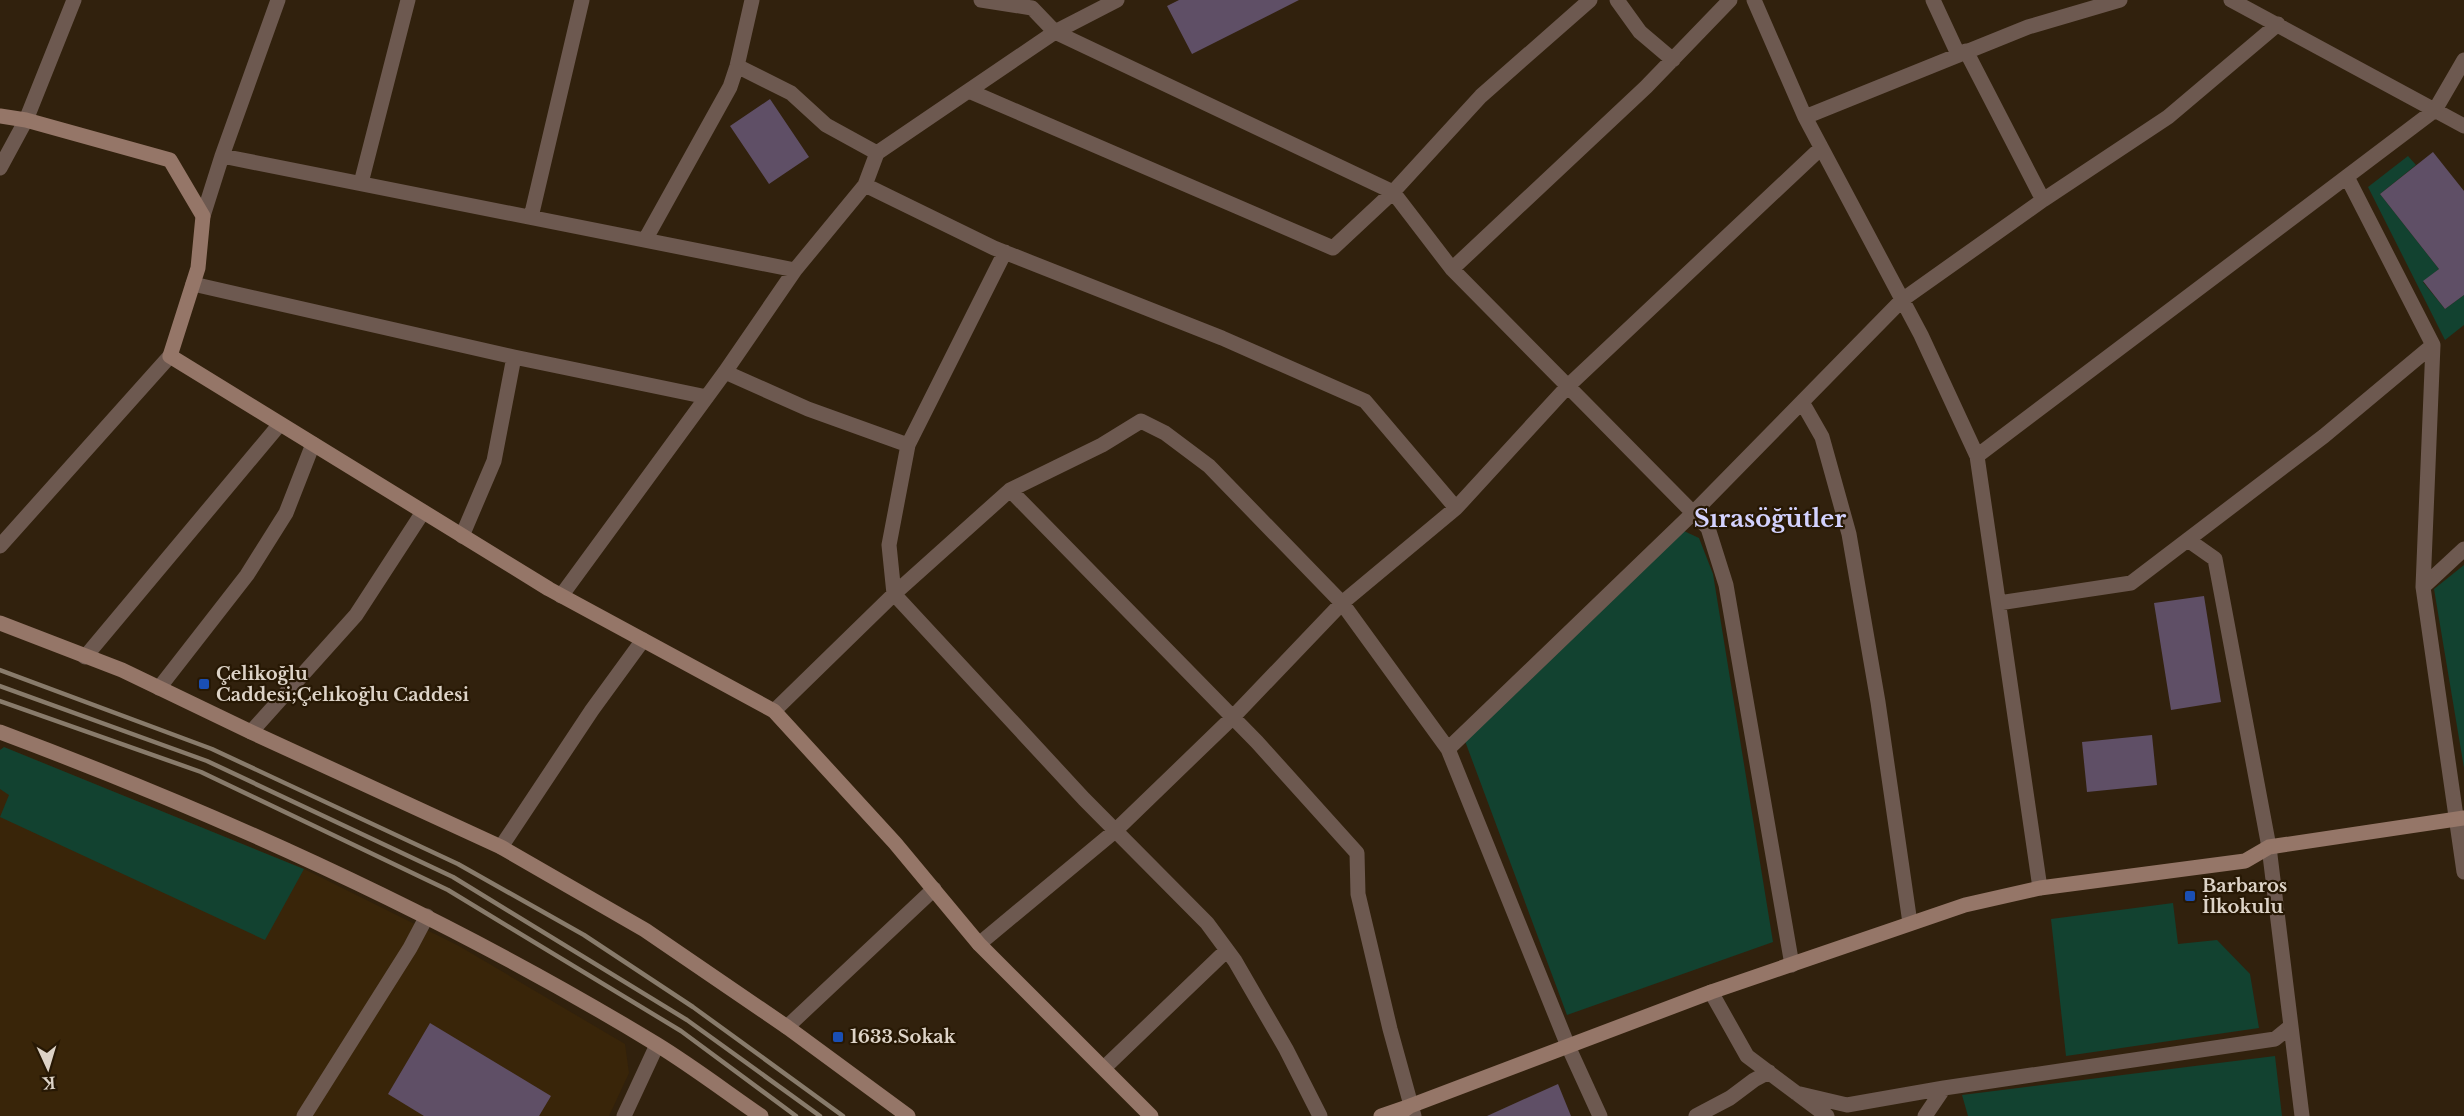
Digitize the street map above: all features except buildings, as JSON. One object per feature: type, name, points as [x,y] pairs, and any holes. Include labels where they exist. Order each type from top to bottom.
[{"type":"street","points":[[0,168],[26,120],[74,0]]},
{"type":"street","points":[[0,546],[170,356],[198,268],[203,216],[278,0]]},
{"type":"street","points":[[361,183],[408,0]]},
{"type":"street","points":[[531,217],[582,0]]},
{"type":"street","points":[[645,240],[730,87],[752,0]]},
{"type":"street","points":[[981,0],[1032,8],[1055,32],[1393,192],[1452,268],[1708,528],[1726,585],[1792,965]]},
{"type":"street","points":[[561,596],[725,372],[795,270],[865,185],[878,153],[1055,32],[1117,0]]},
{"type":"street","points":[[969,91],[1333,248],[1393,192],[1481,96],[1590,0]]},
{"type":"street","points":[[1617,0],[1640,32],[1673,60]]},
{"type":"street","points":[[1452,268],[1673,60],[1730,0]]},
{"type":"street","points":[[1754,0],[1805,117],[1902,300],[1977,456],[2040,888]]},
{"type":"street","points":[[1933,0],[2043,200]]},
{"type":"street","points":[[1805,117],[2028,27],[2120,0]]},
{"type":"street","points":[[2231,0],[2464,126]]},
{"type":"street","points":[[1448,749],[1693,513],[1902,300],[2043,200],[2168,117],[2278,24]]},
{"type":"street","points":[[1977,456],[2435,111],[2464,60]]},
{"type":"street","points":[[737,66],[790,93],[826,125],[878,153]]},
{"type":"street","points":[[0,116],[26,120],[170,160],[203,216]]},
{"type":"street","points":[[979,944],[1115,831],[1233,717],[1342,603],[1456,508],[1568,386],[1821,148]]},
{"type":"street","points":[[222,156],[795,270]]},
{"type":"street","points":[[2348,177],[2433,345],[2423,586],[2461,819],[2464,872]]},
{"type":"street","points":[[865,185],[1005,252],[1222,338],[1365,401],[1456,508]]},
{"type":"street","points":[[1005,252],[908,445],[889,545],[894,594],[1115,831],[1207,923],[1227,950],[1286,1049],[1320,1116]]},
{"type":"street","points":[[193,284],[514,357],[707,397]]},
{"type":"street","points":[[1998,603],[2131,583],[2324,436],[2433,345]]},
{"type":"street","points":[[170,356],[561,596],[774,711],[887,834],[979,944],[1105,1067],[1151,1116]]},
{"type":"street","points":[[462,536],[494,461],[514,357]]},
{"type":"street","points":[[725,372],[808,409],[908,445]]},
{"type":"street","points":[[1802,402],[1822,437],[1849,534],[1878,702],[1910,923]]},
{"type":"street","points":[[774,711],[894,594],[1010,490],[1102,445],[1141,421],[1165,433],[1209,466],[1342,603],[1448,749],[1568,1046],[1600,1116]]},
{"type":"street","points":[[85,657],[280,424]]},
{"type":"street","points":[[159,688],[247,575],[286,513],[313,444]]},
{"type":"street","points":[[1010,490],[1233,717],[1357,853],[1358,894],[1412,1111]]},
{"type":"street","points":[[250,732],[356,615],[423,512]]},
{"type":"street","points":[[2188,540],[2215,559],[2269,847],[2302,1116]]},
{"type":"street","points":[[2423,586],[2464,549]]},
{"type":"street","points":[[0,623],[122,670],[250,732],[501,847],[645,930],[788,1028],[908,1116]]},
{"type":"street","points":[[501,847],[592,710],[643,640]]},
{"type":"street","points":[[0,732],[179,803],[427,916],[523,967],[657,1045],[761,1116]]},
{"type":"street","points":[[1396,1116],[1568,1046],[1711,992],[1965,905],[2040,888],[2245,861],[2269,847],[2461,819]]},
{"type":"street","points":[[788,1028],[934,889]]},
{"type":"street","points":[[304,1116],[410,948],[427,916]]},
{"type":"street","points":[[1105,1067],[1227,950]]},
{"type":"street","points":[[1711,992],[1747,1056],[1827,1116]]},
{"type":"street","points":[[1796,1093],[1847,1106],[1944,1088],[2275,1039],[2290,1026]]},
{"type":"street","points":[[624,1116],[657,1045]]},
{"type":"street","points":[[1696,1116],[1730,1098],[1768,1072]]},
{"type":"street","points":[[1925,1116],[1944,1088]]},
{"type":"street","points":[[1380,1116],[1412,1111]]},
{"type":"shaded area","points":[[4,747],[304,869],[459,946],[625,1044],[629,1073],[609,1116],[0,1116],[0,750]]},
{"type":"green space","points":[[2408,156],[2416,165],[2380,194],[2439,269],[2423,282],[2445,309],[2464,295],[2464,325],[2445,340],[2368,187]]},
{"type":"green space","points":[[1684,531],[1699,538],[1713,574],[1773,942],[1567,1015],[1465,741]]},
{"type":"green space","points":[[2464,565],[2464,768],[2434,589]]},
{"type":"green space","points":[[4,747],[304,869],[265,940],[0,817],[9,795],[0,789],[0,750]]},
{"type":"green space","points":[[2173,903],[2178,944],[2217,940],[2250,974],[2259,1028],[2066,1056],[2051,919]]},
{"type":"green space","points":[[2275,1056],[2282,1116],[1968,1116],[1962,1095]]},
{"type":"railway","points":[[0,670],[212,749],[458,864],[584,935],[693,1007],[843,1116]]},
{"type":"railway","points":[[0,686],[207,761],[453,877],[687,1020],[820,1116]]},
{"type":"railway","points":[[0,701],[201,772],[448,890],[681,1031],[796,1116]]},
{"type":"place","name":"Çelikoğlu Caddesi;Çelıkoğlu Caddesi","points":[[204,684]]},
{"type":"place","name":"Barbaros İlkokulu","points":[[2190,896]]},
{"type":"place","name":"1633.Sokak","points":[[838,1037]]},
{"type":"district","name":"Sırasöğütler","points":[[1770,519]]}]
